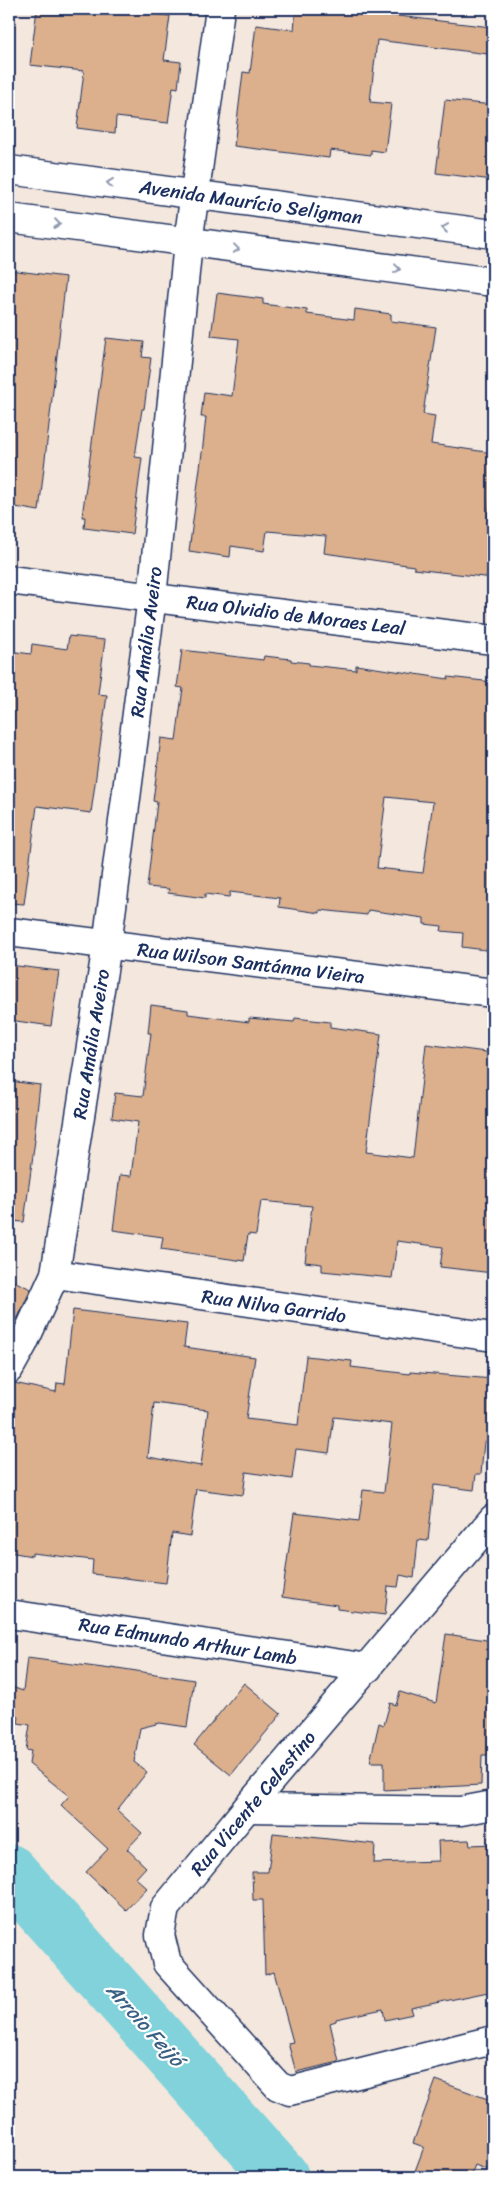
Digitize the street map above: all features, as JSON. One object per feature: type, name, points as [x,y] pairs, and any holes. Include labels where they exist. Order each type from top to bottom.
[{"type":"street","name":"Rua Amália Aveiro","points":[[9,1369],[23,1344],[55,1274],[107,945],[152,597],[188,242],[220,9]]},
{"type":"street","name":"Avenida Maurício Seligman","points":[[9,170],[493,234]]},
{"type":"street","points":[[9,218],[493,282]]},
{"type":"street","name":"Rua Olvidio de Moraes Leal","points":[[9,580],[493,640]]},
{"type":"street","name":"Rua Wilson Santánna Vieira","points":[[9,932],[493,993]]},
{"type":"street","name":"Rua Nilva Garrido","points":[[55,1274],[493,1337]]},
{"type":"street","name":"Rua Vicente Celestino","points":[[493,1519],[247,1808],[165,1908],[160,1935],[167,1963],[278,2086],[290,2091],[493,2040]]},
{"type":"street","name":"Rua Edmundo Arthur Lamb","points":[[9,1614],[368,1668]]},
{"type":"street","points":[[247,1808],[461,1811],[493,1806]]},
{"type":"building","points":[[37,9],[138,9],[138,12],[170,16],[164,60],[181,62],[178,88],[173,87],[168,123],[116,117],[115,133],[77,128],[84,71],[30,65]]},
{"type":"building","points":[[296,9],[364,9],[364,12],[491,27],[488,54],[377,40],[370,102],[391,104],[385,152],[371,150],[371,155],[330,150],[329,158],[234,146],[243,72],[250,73],[256,25],[294,30]]},
{"type":"building","points":[[445,100],[493,105],[493,180],[436,173]]},
{"type":"building","points":[[9,270],[66,277],[39,511],[9,506]]},
{"type":"building","points":[[217,293],[263,299],[263,304],[307,310],[307,314],[354,320],[355,309],[391,314],[391,321],[436,327],[423,414],[435,416],[431,444],[493,453],[493,478],[487,526],[493,527],[493,578],[414,569],[414,566],[324,553],[326,536],[267,531],[264,551],[231,546],[230,557],[189,551],[206,417],[201,417],[204,392],[232,396],[239,339],[211,336]]},
{"type":"building","points":[[106,338],[144,342],[142,357],[151,358],[135,457],[142,458],[132,534],[84,528],[85,517],[82,517]]},
{"type":"building","points":[[69,636],[105,640],[98,694],[107,695],[91,813],[37,806],[24,904],[9,903],[9,651],[31,654],[32,644],[67,649]]},
{"type":"building","points":[[182,650],[263,660],[264,656],[291,659],[291,661],[309,663],[309,665],[356,670],[356,665],[448,679],[448,677],[493,682],[493,951],[462,947],[463,933],[441,931],[442,926],[424,924],[424,918],[368,910],[367,915],[320,910],[320,913],[279,907],[280,898],[230,892],[229,897],[205,894],[205,898],[168,893],[169,889],[147,887],[157,802],[153,801],[161,738],[176,740],[183,688],[177,687]],"holes":[[[386,797],[433,802],[423,873],[377,868]]]},
{"type":"building","points":[[9,965],[59,971],[51,1026],[9,1020]]},
{"type":"building","points":[[151,1005],[188,1010],[188,1014],[249,1022],[249,1018],[294,1022],[295,1018],[330,1022],[330,1027],[381,1034],[366,1152],[413,1158],[426,1044],[493,1053],[493,1273],[440,1267],[443,1247],[397,1241],[392,1278],[322,1271],[322,1264],[305,1262],[312,1206],[261,1201],[256,1235],[248,1234],[244,1261],[161,1249],[163,1237],[113,1230],[120,1175],[131,1176],[138,1122],[112,1118],[115,1093],[143,1096],[151,1033],[148,1033]]},
{"type":"building","points":[[9,1081],[40,1085],[24,1222],[9,1221]]},
{"type":"building","points":[[9,1279],[31,1289],[9,1337]]},
{"type":"building","points":[[73,1310],[187,1324],[184,1347],[255,1357],[246,1419],[298,1425],[306,1356],[352,1361],[351,1367],[410,1374],[410,1372],[493,1379],[493,1443],[484,1442],[481,1474],[476,1474],[474,1490],[434,1485],[428,1541],[418,1540],[414,1578],[400,1575],[398,1587],[388,1586],[385,1615],[337,1609],[337,1605],[282,1597],[294,1513],[359,1521],[363,1490],[384,1492],[392,1424],[334,1417],[329,1453],[296,1449],[292,1479],[246,1472],[243,1495],[196,1489],[190,1536],[172,1533],[166,1583],[92,1574],[93,1560],[32,1553],[32,1556],[9,1552],[9,1385],[14,1383],[56,1392],[57,1383],[65,1384]],"holes":[[[154,1403],[208,1410],[201,1466],[148,1457]]]},
{"type":"building","points":[[446,1634],[493,1641],[493,1755],[482,1755],[481,1785],[384,1790],[384,1762],[370,1762],[379,1723],[384,1725],[390,1703],[396,1705],[400,1692],[436,1703]]},
{"type":"building","points":[[27,1658],[111,1669],[111,1667],[194,1680],[187,1727],[160,1723],[140,1728],[134,1762],[147,1772],[117,1810],[142,1833],[127,1849],[146,1867],[136,1878],[147,1888],[126,1910],[86,1872],[108,1849],[61,1805],[69,1796],[29,1764],[31,1751],[26,1750],[30,1725],[18,1723],[19,1717],[9,1714],[9,1686],[23,1691]]},
{"type":"building","points":[[244,1683],[281,1714],[231,1775],[194,1745]]},
{"type":"building","points":[[273,1833],[375,1844],[374,1863],[439,1861],[438,1841],[469,1840],[470,1845],[493,1844],[493,1991],[411,2008],[413,2014],[385,2020],[383,2009],[336,2019],[336,2021],[330,2023],[339,2062],[296,2072],[288,2043],[293,2042],[274,1972],[265,1975],[263,1900],[253,1900],[252,1872],[268,1872]]},
{"type":"building","points":[[436,2080],[493,2101],[493,2172],[475,2165],[470,2177],[431,2177],[415,2171],[424,2147],[413,2143]]},
{"type":"waterway","name":"Arroio Feijó","points":[[9,1872],[281,2177]]}]
